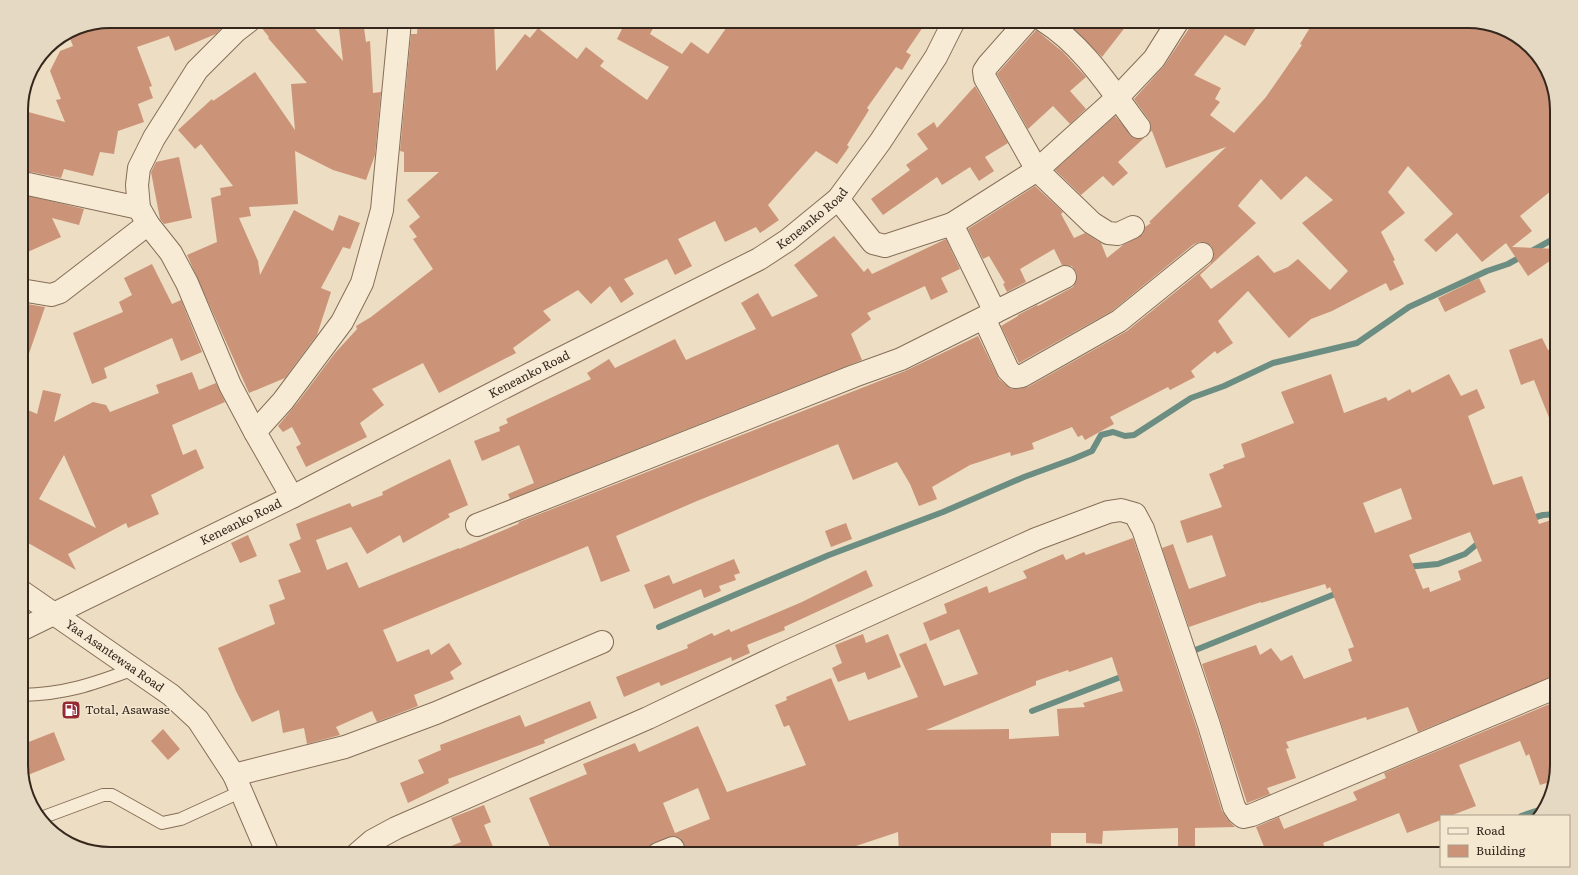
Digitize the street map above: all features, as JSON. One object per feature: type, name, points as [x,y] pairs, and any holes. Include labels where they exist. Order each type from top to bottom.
[{"type":"street","points":[[240,28],[196,70],[154,138],[139,168],[137,185],[143,216],[171,253],[187,283],[230,385],[292,497]]},
{"type":"street","points":[[255,432],[283,401],[342,322],[362,283],[382,210],[399,28]]},
{"type":"street","name":"Keneanko Road","points":[[28,626],[292,497],[525,376],[759,259],[788,240],[838,199],[880,142],[906,103],[936,57],[950,28]]},
{"type":"street","points":[[1022,28],[984,71],[985,78],[1037,170],[1092,223],[1108,233],[1118,234],[1133,227]]},
{"type":"street","points":[[1055,28],[1060,31],[1090,64],[1139,127]]},
{"type":"street","points":[[838,199],[873,243],[885,246],[952,224],[1037,170],[1117,98],[1154,59],[1174,28]]},
{"type":"street","points":[[28,184],[143,216]]},
{"type":"street","points":[[28,291],[51,295],[60,292],[143,216]]},
{"type":"street","points":[[952,224],[990,315],[1008,370],[1015,377],[1022,376],[1119,322],[1202,254]]},
{"type":"street","points":[[478,525],[900,359],[1065,277]]},
{"type":"street","points":[[365,847],[372,841],[396,828],[648,718],[909,596],[1036,539],[1108,512],[1122,510],[1135,514],[1143,529],[1209,725],[1234,807],[1243,817],[1252,815],[1333,782],[1550,690]]},
{"type":"street","name":"Yaa Asantewaa Road","points":[[28,596],[171,695],[198,720],[237,784],[265,847]]},
{"type":"street","points":[[237,784],[345,747],[436,713],[602,642]]},
{"type":"lane","points":[[28,695],[48,694],[71,690],[134,669]]},
{"type":"lane","points":[[46,816],[103,795],[112,795],[162,823],[181,819],[237,784]]},
{"type":"building","points":[[105,28],[222,28],[216,34],[175,51],[169,36],[137,47],[152,86],[149,87],[153,98],[138,104],[144,122],[118,131],[114,154],[100,152],[93,176],[64,169],[61,178],[28,173],[28,112],[65,122],[56,100],[61,99],[50,71],[60,51],[73,46],[70,38],[74,36],[84,32]]},
{"type":"building","points":[[262,28],[314,28],[343,61],[339,28],[364,28],[366,42],[370,41],[373,93],[381,92],[375,155],[366,180],[333,170],[295,151],[298,204],[249,207],[251,216],[239,218],[258,261],[260,275],[294,210],[333,231],[339,215],[360,223],[350,249],[343,247],[321,288],[331,292],[317,335],[285,378],[249,393],[187,255],[217,242],[211,198],[221,195],[220,188],[233,186],[201,144],[195,149],[178,130],[212,99],[213,101],[255,72],[295,130],[291,84],[307,83],[268,38],[269,37]]},
{"type":"building","points":[[417,28],[494,28],[496,71],[525,34],[530,38],[538,28],[577,59],[586,47],[604,61],[600,66],[647,100],[669,67],[617,39],[622,28],[653,28],[650,34],[682,54],[691,42],[708,54],[726,28],[922,28],[906,52],[911,55],[902,70],[896,67],[867,108],[869,110],[847,145],[849,147],[837,164],[816,151],[768,205],[779,220],[760,233],[756,227],[725,242],[715,221],[678,239],[692,266],[675,275],[667,259],[624,279],[634,294],[621,303],[610,286],[591,304],[578,290],[543,311],[551,320],[513,348],[516,353],[439,393],[423,363],[372,389],[384,405],[360,423],[367,437],[306,467],[296,447],[301,444],[292,427],[283,432],[278,426],[335,353],[357,329],[356,326],[371,317],[433,269],[413,239],[417,237],[409,226],[420,217],[407,200],[439,172],[404,172],[404,152],[400,151],[411,34],[417,34]]},
{"type":"building","points":[[1073,28],[1125,28],[1102,57]]},
{"type":"building","points":[[1189,28],[1256,28],[1245,46],[1225,35],[1194,75],[1221,88],[1215,99],[1220,102],[1210,115],[1234,133],[1266,97],[1302,45],[1300,44],[1310,28],[1468,28],[1499,34],[1518,45],[1526,52],[1539,69],[1546,84],[1550,105],[1550,192],[1520,216],[1532,231],[1512,247],[1550,249],[1550,261],[1528,276],[1506,243],[1482,262],[1457,233],[1436,252],[1424,240],[1453,214],[1408,166],[1388,192],[1405,213],[1381,232],[1395,260],[1393,261],[1404,284],[1390,291],[1386,283],[1332,311],[1311,319],[1289,338],[1248,291],[1218,321],[1233,343],[1217,354],[1215,351],[1191,371],[1195,377],[1170,390],[1168,387],[1110,417],[1114,424],[1085,440],[1082,435],[1078,437],[1072,427],[1032,443],[1034,449],[1011,456],[1010,452],[970,465],[932,487],[937,499],[919,506],[910,484],[897,462],[853,480],[838,444],[697,501],[616,536],[630,571],[601,582],[588,546],[383,630],[397,662],[429,649],[431,655],[449,643],[462,664],[450,672],[454,679],[414,695],[418,706],[377,722],[372,711],[336,727],[340,735],[307,744],[304,728],[283,733],[279,710],[252,722],[236,691],[218,648],[275,624],[269,605],[285,599],[278,580],[301,572],[289,544],[301,539],[296,524],[350,503],[352,507],[383,495],[382,492],[450,459],[468,505],[448,514],[450,517],[403,543],[400,535],[367,554],[351,527],[316,540],[327,570],[347,562],[359,588],[459,549],[518,524],[519,522],[905,371],[978,336],[999,379],[1011,389],[1017,389],[1028,387],[1127,331],[1210,264],[1213,259],[1214,252],[1211,246],[1207,243],[1200,242],[1194,244],[1112,311],[1019,363],[1001,326],[1018,315],[1073,287],[1077,278],[1076,272],[1072,266],[1062,265],[1054,249],[1020,269],[1026,282],[1007,292],[1003,284],[1005,283],[989,256],[983,259],[968,229],[1035,186],[1063,212],[1061,214],[1074,238],[1085,233],[1101,243],[1107,258],[1123,245],[1143,234],[1145,227],[1151,223],[1149,222],[1226,147],[1166,168],[1152,131],[1150,132],[1151,126],[1149,120],[1134,99],[1164,66]],"holes":[[[1306,176],[1333,200],[1302,223],[1348,271],[1330,290],[1298,259],[1288,267],[1274,273],[1258,255],[1211,289],[1200,275],[1256,223],[1238,206],[1261,179],[1281,200]]]},
{"type":"building","points":[[1036,30],[1063,52],[1086,77],[1070,91],[1086,109],[1070,124],[1053,106],[1028,129],[997,74]]},
{"type":"building","points":[[975,86],[1008,143],[985,157],[994,171],[979,181],[970,167],[942,185],[937,177],[883,215],[871,199],[910,170],[906,165],[928,149],[917,134],[934,122],[937,128]]},
{"type":"building","points":[[1115,116],[1134,138],[1144,138],[1118,162],[1128,173],[1113,186],[1103,176],[1081,195],[1055,170]]},
{"type":"building","points":[[179,157],[192,218],[164,224],[160,219],[151,172],[156,162]]},
{"type":"building","points":[[28,196],[84,209],[79,225],[52,218],[61,237],[28,252]]},
{"type":"building","points":[[834,236],[864,272],[868,268],[872,274],[946,239],[960,269],[941,278],[948,292],[931,300],[925,286],[867,313],[871,319],[851,334],[862,360],[510,499],[508,494],[534,483],[519,445],[482,461],[474,441],[500,431],[499,427],[508,423],[506,419],[591,379],[587,373],[609,359],[615,368],[675,339],[686,360],[756,329],[741,303],[758,293],[772,317],[818,296],[794,265]]},
{"type":"building","points":[[152,264],[172,304],[181,300],[202,352],[181,361],[172,338],[104,368],[107,378],[92,384],[73,333],[123,312],[119,302],[132,295],[124,278]]},
{"type":"building","points":[[1479,278],[1486,292],[1445,312],[1438,298]]},
{"type":"building","points":[[28,304],[45,307],[28,356]]},
{"type":"building","points":[[1542,338],[1548,350],[1550,349],[1550,420],[1534,380],[1521,385],[1509,350]]},
{"type":"building","points":[[192,372],[199,390],[216,383],[225,402],[172,425],[183,455],[196,449],[204,468],[151,495],[159,514],[128,528],[126,523],[68,554],[76,570],[28,543],[28,410],[37,414],[43,390],[61,394],[54,422],[93,402],[106,405],[110,412],[159,393],[156,385]],"holes":[[[64,455],[96,528],[39,499]]]},
{"type":"building","points":[[1331,374],[1344,413],[1386,397],[1388,401],[1410,389],[1412,393],[1449,374],[1461,396],[1477,389],[1485,408],[1468,416],[1493,485],[1522,476],[1539,524],[1550,520],[1550,678],[1418,732],[1408,707],[1367,720],[1366,717],[1286,742],[1289,748],[1286,749],[1296,778],[1267,788],[1270,794],[1247,803],[1202,664],[1256,645],[1260,655],[1271,648],[1281,661],[1292,655],[1304,679],[1352,661],[1348,649],[1354,647],[1330,587],[1327,589],[1325,584],[1261,602],[1189,627],[1162,548],[1173,544],[1189,589],[1226,576],[1212,535],[1187,543],[1180,521],[1222,507],[1209,474],[1224,468],[1223,465],[1245,457],[1241,444],[1294,423],[1281,392]],"holes":[[[1401,488],[1412,519],[1375,533],[1363,503]],[[1470,532],[1482,561],[1458,571],[1461,580],[1430,592],[1429,587],[1423,589],[1409,555]]]},
{"type":"building","points":[[846,523],[852,539],[831,547],[825,531]]},
{"type":"building","points":[[248,535],[257,556],[240,563],[231,543]]},
{"type":"building","points":[[1133,538],[1197,729],[1222,811],[1235,827],[1195,828],[1195,847],[1178,847],[1178,828],[1103,831],[1102,844],[1086,843],[1086,833],[1051,833],[1051,847],[899,847],[898,832],[853,847],[685,847],[684,843],[680,838],[674,836],[653,843],[648,847],[550,847],[529,798],[587,774],[583,764],[635,743],[639,752],[698,726],[727,792],[806,765],[789,725],[784,727],[775,705],[787,700],[786,697],[831,678],[849,721],[918,697],[899,654],[926,643],[944,686],[978,674],[959,629],[930,641],[923,623],[947,613],[944,604],[987,586],[989,593],[1027,578],[1023,571],[1063,554],[1066,560],[1084,552],[1086,555]],"holes":[[[1112,657],[1123,691],[1083,703],[1085,707],[1057,709],[1059,736],[1009,739],[1009,729],[926,730],[1036,685],[1036,681],[1068,670],[1069,672]],[[698,788],[710,819],[675,833],[663,803]]]},
{"type":"building","points":[[734,559],[740,573],[734,575],[736,580],[719,586],[721,591],[704,598],[701,589],[654,609],[644,585],[669,575],[673,584]]},
{"type":"building","points":[[866,570],[873,586],[784,627],[785,630],[747,645],[750,653],[732,661],[731,657],[661,686],[659,682],[624,697],[616,677],[688,648],[687,645],[712,633],[714,636],[729,629],[731,632],[802,602]]},
{"type":"building","points":[[863,634],[866,643],[888,634],[901,667],[868,680],[865,672],[838,682],[832,668],[842,663],[835,645]]},
{"type":"building","points":[[590,701],[597,718],[544,740],[545,743],[448,779],[449,783],[408,803],[400,783],[424,773],[418,760],[441,750],[440,745],[520,715],[525,727]]},
{"type":"building","points":[[1550,704],[1550,765],[1548,783],[1540,785],[1529,754],[1526,756],[1520,741],[1459,765],[1476,806],[1453,815],[1440,815],[1440,820],[1407,833],[1399,813],[1323,843],[1324,847],[1264,847],[1256,827],[1279,817],[1284,829],[1357,800],[1353,792],[1386,778],[1384,773]]},
{"type":"building","points":[[163,729],[180,749],[168,760],[151,741]]},
{"type":"building","points":[[54,732],[65,760],[29,775],[28,742]]},
{"type":"building","points":[[484,805],[491,822],[484,825],[493,847],[449,847],[461,842],[451,818]]},
{"type":"waterway","points":[[659,627],[829,555],[943,512],[1024,477],[1092,451],[1101,435],[1113,432],[1125,436],[1134,435],[1191,398],[1224,386],[1273,363],[1357,343],[1409,307],[1487,271],[1508,264],[1550,241]]},
{"type":"waterway","points":[[1529,519],[1550,514]]},
{"type":"waterway","points":[[1406,567],[1438,564],[1465,554],[1482,540]]},
{"type":"waterway","points":[[1193,651],[1340,592]]},
{"type":"waterway","points":[[1032,711],[1126,675]]},
{"type":"waterway","points":[[1524,815],[1536,811]]},
{"type":"place","name":"Total, Asawase","points":[[71,710]]}]
